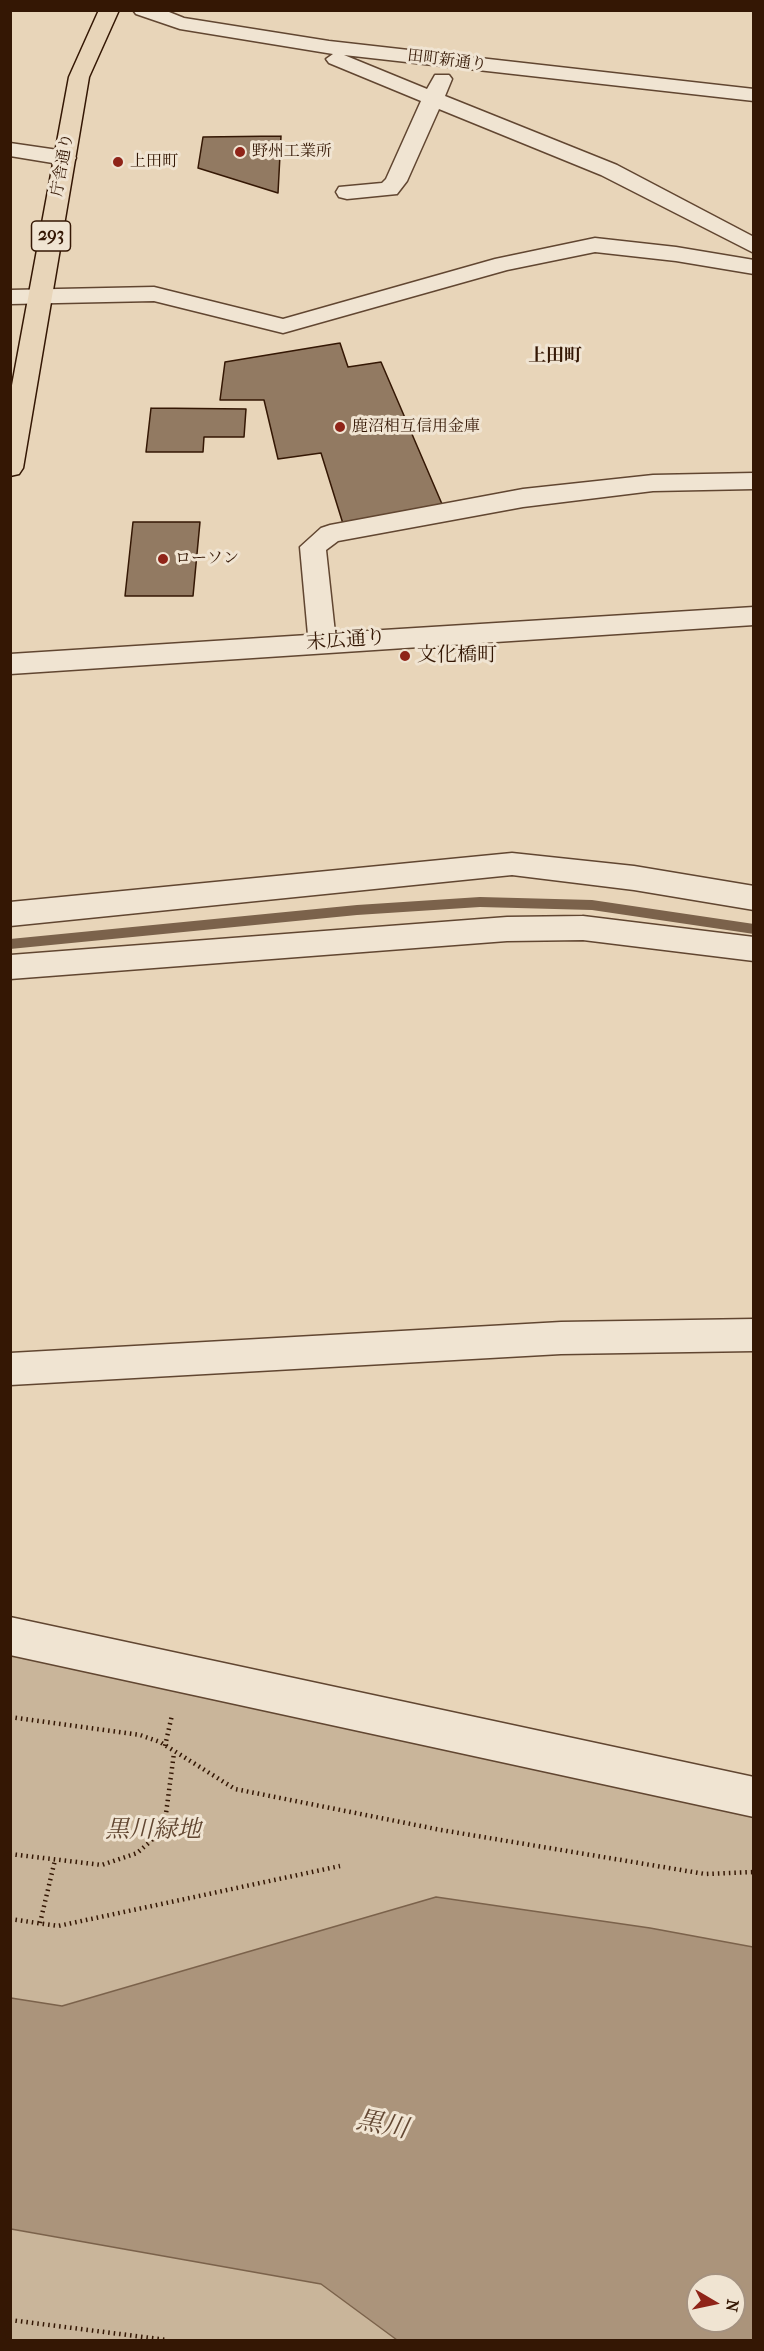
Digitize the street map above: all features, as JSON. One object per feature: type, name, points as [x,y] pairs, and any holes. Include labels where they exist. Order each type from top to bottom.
[{"type":"highway","name":"庁舎通り","points":[[10,468],[79,77],[109,10]]},
{"type":"street","name":"田町新通り","points":[[143,10],[180,23],[329,47],[753,95]]},
{"type":"street","points":[[329,47],[338,61],[609,170],[753,246]]},
{"type":"street","points":[[347,192],[389,189],[396,182],[450,61]]},
{"type":"street","points":[[10,149],[65,158]]},
{"type":"street","points":[[10,297],[154,294],[283,326],[503,264],[595,245],[676,254],[753,267]]},
{"type":"street","points":[[322,643],[313,547],[330,534],[523,498],[653,483],[753,481]]},
{"type":"street","name":"末広通り","points":[[10,664],[753,616]]},
{"type":"street","points":[[10,914],[512,864],[634,878],[753,898]]},
{"type":"street","points":[[10,966],[507,928],[583,928],[673,937],[753,949]]},
{"type":"street","points":[[10,1369],[561,1338],[753,1335]]},
{"type":"street","points":[[10,1636],[753,1797]]},
{"type":"path","points":[[10,1717],[140,1735],[165,1746],[235,1789],[441,1830],[693,1872],[753,1872]]},
{"type":"path","points":[[165,1746],[169,1731]]},
{"type":"path","points":[[10,1854],[102,1865],[137,1853],[151,1841],[165,1821],[174,1753]]},
{"type":"path","points":[[40,1923],[55,1860]]},
{"type":"path","points":[[10,1919],[58,1926],[340,1866]]},
{"type":"path","points":[[10,2320],[167,2340]]},
{"type":"green space","name":"黒川緑地","points":[[10,1655],[753,1814],[753,1947],[650,1928],[436,1897],[61,2006],[11,1998]]},
{"type":"green space","points":[[10,2229],[321,2284],[397,2340],[11,2340]]},
{"type":"water","name":"黒川","points":[[436,1897],[650,1928],[753,1947],[753,2340],[397,2340],[321,2284],[11,2229],[11,1998],[62,2006]]},
{"type":"building","name":"野州工業所","points":[[281,136],[278,193],[198,168],[203,137]]},
{"type":"building","name":"鹿沼相互信用金庫","points":[[340,343],[348,367],[381,362],[442,504],[344,527],[321,453],[278,459],[264,400],[220,400],[225,362]]},
{"type":"building","points":[[151,408],[246,409],[244,437],[204,437],[203,452],[146,452]]},
{"type":"building","name":"ローソン","points":[[133,522],[200,522],[193,596],[125,596]]},
{"type":"waterway","points":[[10,944],[357,910],[480,902],[592,905],[754,929]]},
{"type":"place","name":"野州工業所","points":[[240,152]]},
{"type":"place","name":"上田町","points":[[118,162]]},
{"type":"place","name":"鹿沼相互信用金庫","points":[[340,427]]},
{"type":"place","name":"ローソン","points":[[163,559]]},
{"type":"place","name":"文化橋町","points":[[405,656]]},
{"type":"district","name":"上田町","points":[[555,357]]}]
